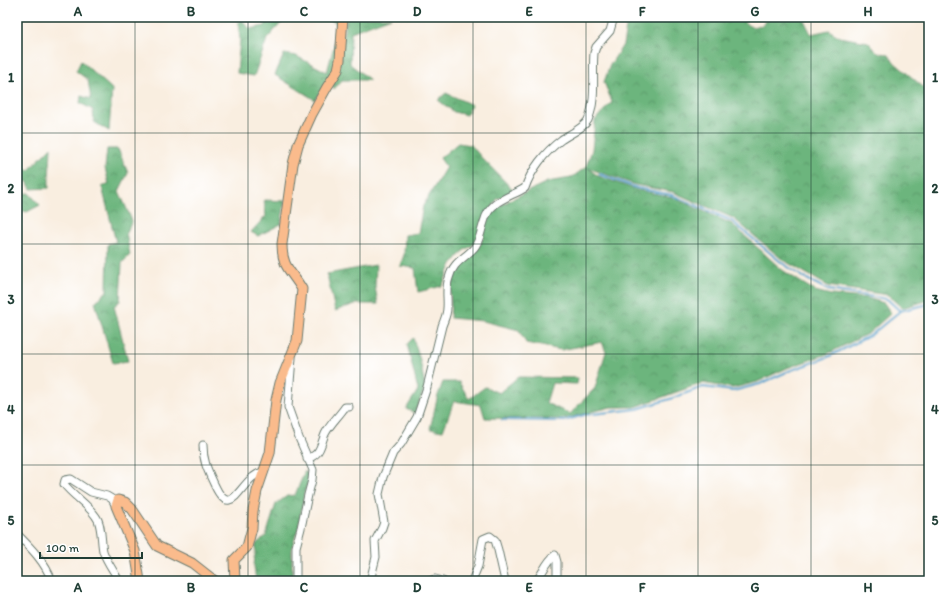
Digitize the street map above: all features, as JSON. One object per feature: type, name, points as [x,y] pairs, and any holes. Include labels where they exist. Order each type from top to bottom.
[{"type":"main road","points":[[235,581],[234,560],[247,547],[252,528],[253,511],[257,491],[270,453],[276,400],[280,383],[297,341],[302,289],[284,263],[282,256],[282,244],[293,164],[298,145],[312,114],[338,70],[343,17]]},
{"type":"main road","points":[[140,581],[135,551],[116,506],[118,500],[125,502],[140,520],[157,546],[192,563],[215,581]]},
{"type":"street","points":[[370,581],[376,557],[375,541],[384,522],[379,494],[383,477],[393,453],[407,435],[423,402],[445,318],[447,308],[446,295],[448,278],[453,266],[474,248],[491,207],[499,200],[525,188],[530,175],[539,162],[555,145],[587,121],[593,100],[594,53],[596,47],[610,31],[614,17]]},
{"type":"street","points":[[292,354],[288,408],[307,459],[313,470],[296,548],[296,581]]},
{"type":"street","points":[[307,459],[315,456],[321,446],[325,434],[345,407],[349,407]]},
{"type":"street","points":[[203,445],[203,458],[215,487],[221,497],[225,500],[231,500],[236,497],[253,476],[264,472]]},
{"type":"street","points":[[116,506],[112,499],[107,496],[91,492],[71,479],[65,480],[64,484],[69,491],[80,500],[97,519],[101,530],[104,551],[119,581]]},
{"type":"street","points":[[17,534],[37,555],[49,573],[52,581]]},
{"type":"street","points":[[472,581],[478,566],[483,539],[490,536],[495,540],[505,581]]},
{"type":"street","points":[[536,581],[542,575],[550,559],[554,555],[557,562],[557,581]]},
{"type":"street","points":[[430,581],[435,579],[443,581]]},
{"type":"green space","points":[[269,17],[290,17],[281,23],[267,39],[254,76],[237,73],[240,39],[238,23],[242,20],[250,29],[265,26]]},
{"type":"green space","points":[[323,17],[341,17],[337,57],[333,71],[315,100],[275,75],[284,54],[296,56],[327,72],[334,46],[336,22]]},
{"type":"green space","points":[[347,17],[391,17],[351,32],[350,64],[370,80],[342,80],[334,89],[332,86]]},
{"type":"green space","points":[[637,17],[739,17],[751,27],[763,25],[769,17],[813,17],[804,20],[811,34],[829,30],[840,37],[868,42],[878,53],[888,54],[895,63],[929,92],[929,300],[902,308],[888,295],[828,286],[783,260],[733,218],[673,192],[636,185],[588,168],[598,176],[637,190],[672,197],[732,224],[781,269],[815,291],[831,295],[867,298],[884,303],[891,313],[869,333],[827,354],[787,368],[757,382],[733,388],[702,383],[635,407],[611,407],[563,419],[485,418],[481,405],[454,401],[443,431],[430,429],[438,395],[443,382],[459,382],[469,399],[485,387],[499,393],[518,377],[578,378],[577,384],[552,383],[546,403],[570,414],[595,388],[606,352],[602,342],[561,350],[526,343],[519,330],[483,321],[450,318],[450,291],[456,270],[481,243],[487,221],[493,212],[510,200],[547,182],[571,178],[586,167],[592,150],[595,120],[612,102],[604,82],[610,65],[623,45],[627,22]]},
{"type":"green space","points":[[81,61],[112,89],[109,131],[94,122],[93,110],[80,103],[81,96],[91,99],[88,80],[76,71]]},
{"type":"green space","points":[[446,93],[472,105],[466,115],[454,112],[438,100]]},
{"type":"green space","points":[[458,143],[471,145],[515,192],[497,199],[473,245],[463,251],[452,264],[442,286],[418,292],[415,268],[400,266],[404,255],[405,235],[418,233],[423,206],[446,167],[440,158]]},
{"type":"green space","points":[[51,147],[49,188],[31,189],[27,181],[17,183],[17,169],[29,170]]},
{"type":"green space","points":[[107,149],[118,149],[128,173],[119,191],[132,221],[126,233],[130,255],[122,263],[120,301],[114,306],[128,361],[113,363],[95,302],[107,291],[108,244],[116,242],[102,187],[109,184],[105,168]]},
{"type":"green space","points":[[29,193],[40,205],[27,212],[17,209],[17,194]]},
{"type":"green space","points":[[264,200],[285,201],[281,224],[258,236],[251,232],[266,216]]},
{"type":"green space","points":[[376,265],[375,287],[378,304],[355,304],[335,311],[327,274]]},
{"type":"green space","points":[[413,338],[420,360],[425,387],[415,413],[406,409],[418,390],[407,344]]},
{"type":"green space","points":[[305,471],[310,477],[304,494],[299,526],[292,547],[292,581],[256,581],[254,567],[256,544],[266,536],[276,504],[287,496],[295,495]]},
{"type":"waterway","points":[[599,174],[637,188],[672,195],[732,221],[782,263],[805,278],[828,290],[887,299],[900,311]]},
{"type":"waterway","points":[[502,420],[564,421],[584,415],[637,409],[703,387],[733,391],[760,384],[789,371],[828,357],[871,335],[900,311],[929,304]]}]
